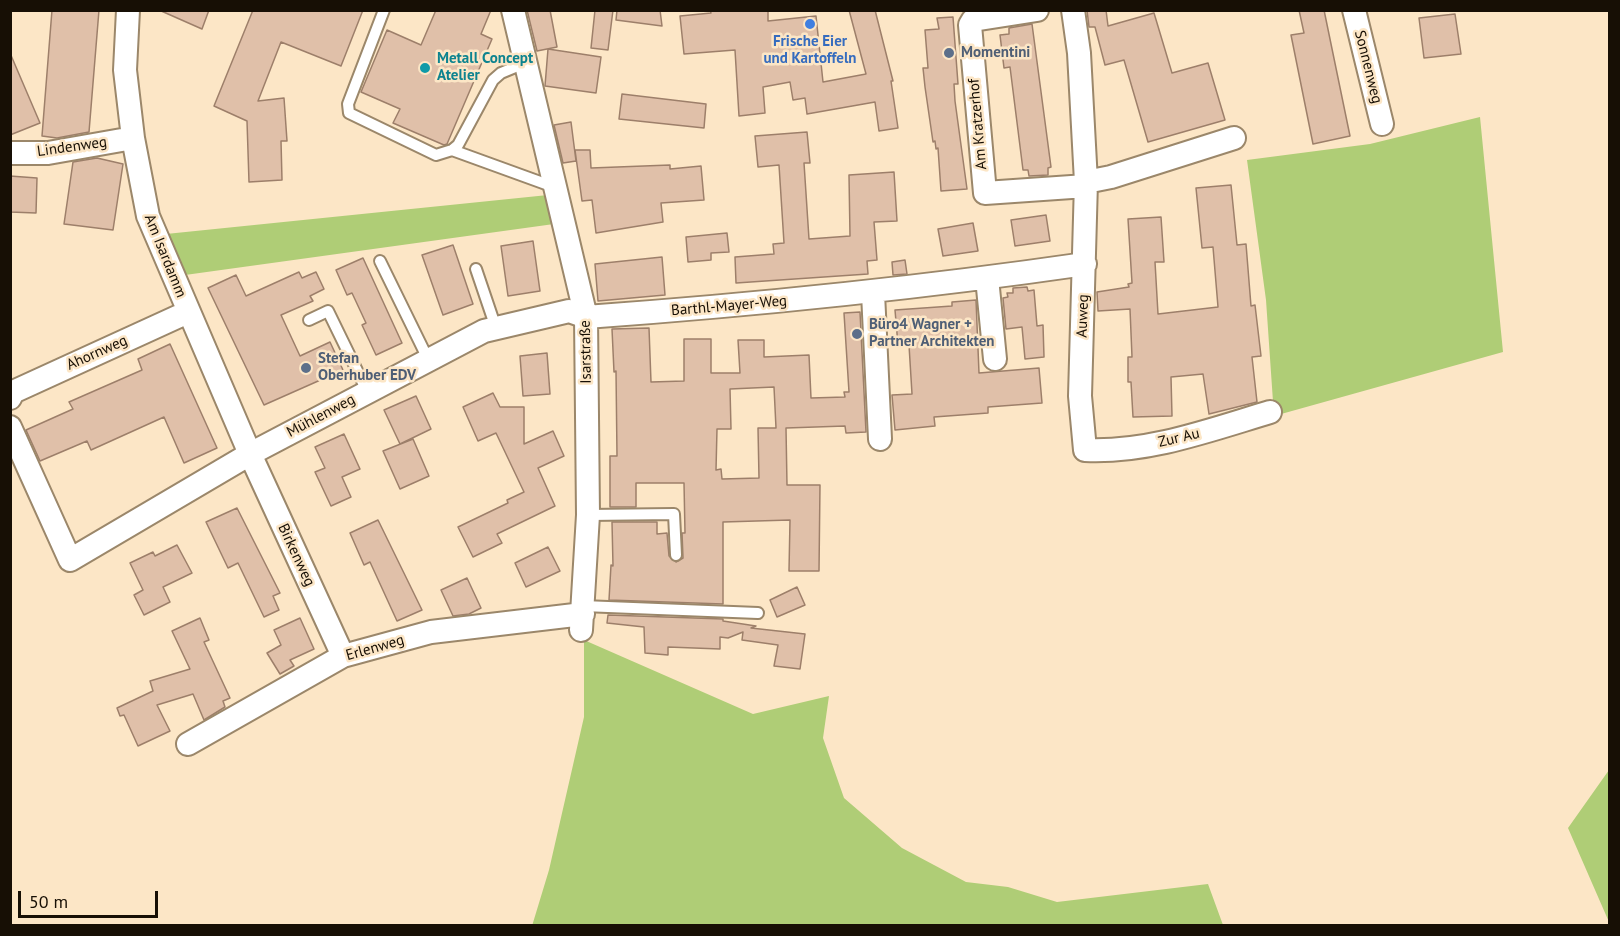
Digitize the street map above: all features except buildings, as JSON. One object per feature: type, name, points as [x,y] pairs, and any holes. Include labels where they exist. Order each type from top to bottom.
[{"type":"street","name":"Isarstraße","points":[[513,10],[586,317],[588,515],[583,617]]},
{"type":"street","name":"Am Kratzerhof","points":[[1037,10],[973,20],[970,25],[985,193],[1086,184]]},
{"type":"street","name":"Auweg","points":[[1073,10],[1079,53],[1086,184],[1080,396],[1085,450]]},
{"type":"street","name":"Sonnenweg","points":[[1354,10],[1382,124]]},
{"type":"street","name":"Am Isardamm","points":[[130,11],[125,70],[133,138],[148,216],[250,454]]},
{"type":"street","name":"Lindenweg","points":[[10,153],[48,153],[133,138]]},
{"type":"street","points":[[1086,184],[1234,138]]},
{"type":"street","name":"Barthl-Mayer-Weg","points":[[586,317],[873,293],[1085,264]]},
{"type":"street","points":[[987,278],[995,359]]},
{"type":"street","points":[[873,293],[880,439]]},
{"type":"street","name":"Mühlenweg","points":[[10,427],[70,560],[250,454],[428,359],[496,328],[569,311],[586,317]]},
{"type":"street","name":"Ahornweg","points":[[10,398],[13,392],[188,312]]},
{"type":"street","name":"Zur Au","points":[[1085,450],[1109,451],[1178,440],[1270,412]]},
{"type":"street","name":"Birkenweg","points":[[250,454],[343,656]]},
{"type":"street","name":"Erlenweg","points":[[188,744],[343,656],[431,632],[583,617]]},
{"type":"lane","points":[[384,10],[348,104],[349,113],[436,155],[452,150],[554,187]]},
{"type":"lane","points":[[452,150],[493,80],[501,73],[525,63]]},
{"type":"lane","points":[[380,261],[428,359]]},
{"type":"lane","points":[[476,269],[496,328]]},
{"type":"lane","points":[[309,320],[328,311],[367,392]]},
{"type":"lane","points":[[588,515],[674,514],[676,555]]},
{"type":"lane","points":[[583,617],[758,613]]},
{"type":"green space","points":[[1480,117],[1503,352],[1274,416],[1266,300],[1247,160],[1370,144]]},
{"type":"green space","points":[[548,195],[554,224],[185,275],[166,234]]},
{"type":"green space","points":[[584,640],[753,714],[829,696],[823,738],[844,798],[902,848],[966,882],[1008,887],[1057,902],[1208,884],[1223,925],[532,926],[549,870],[584,717]]},
{"type":"green space","points":[[1609,770],[1609,922],[1568,828]]},
{"type":"place","name":"Frische Eier und Kartoffeln","points":[[810,24]]},
{"type":"place","name":"Momentini","points":[[949,53]]},
{"type":"place","name":"Metall Concept Atelier","points":[[425,68]]},
{"type":"place","name":"Büro4 Wagner + Partner Architekten","points":[[857,334]]},
{"type":"place","name":"Stefan Oberhuber EDV","points":[[306,368]]}]
